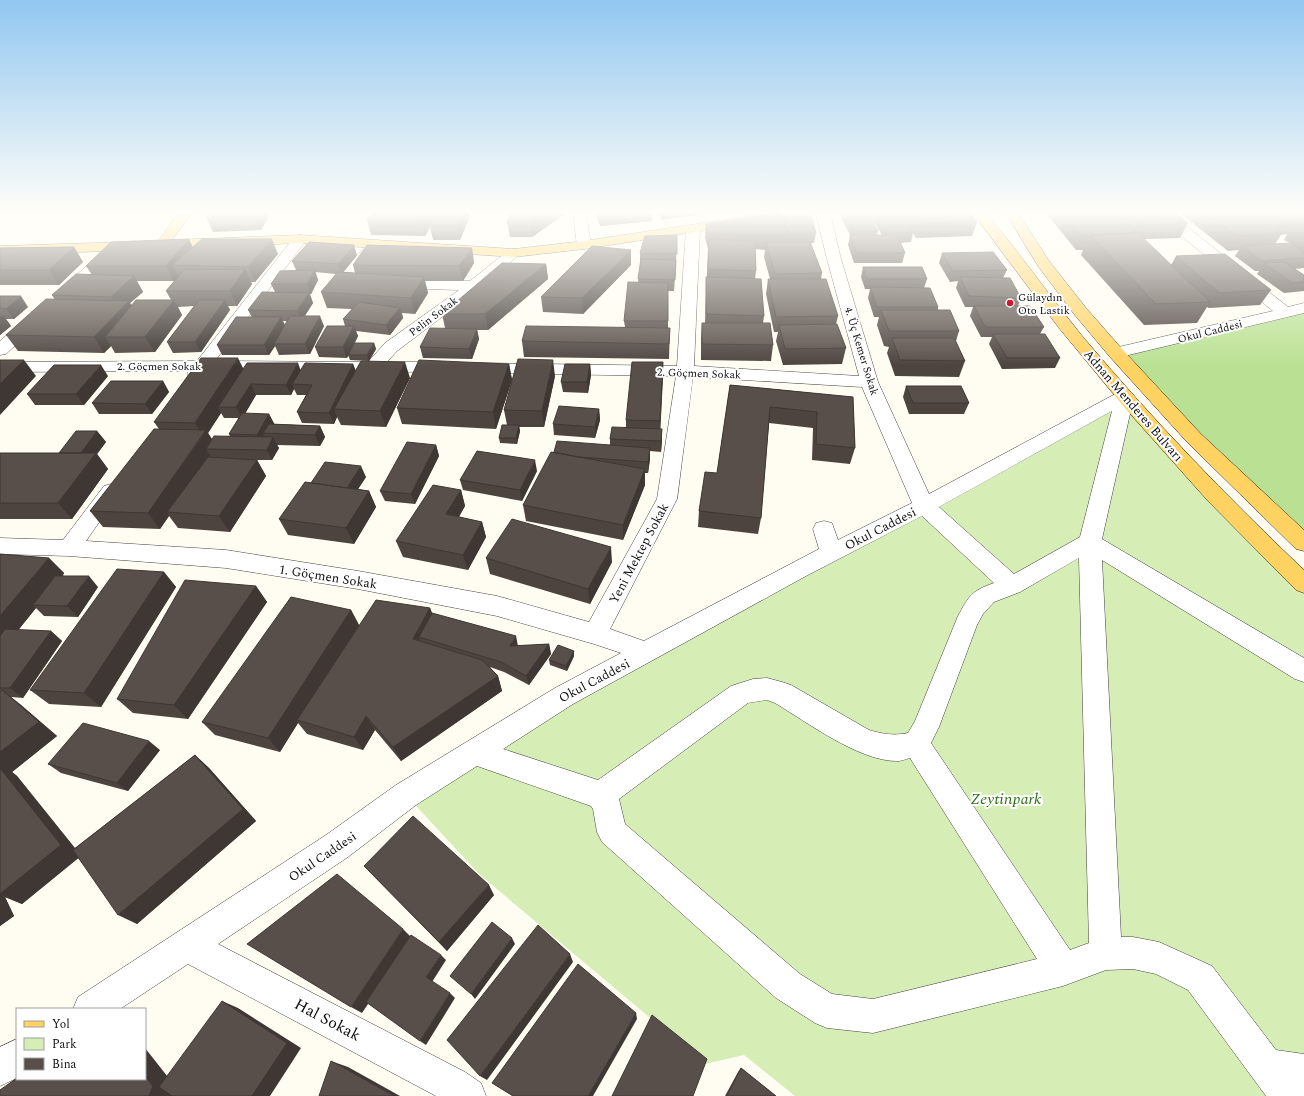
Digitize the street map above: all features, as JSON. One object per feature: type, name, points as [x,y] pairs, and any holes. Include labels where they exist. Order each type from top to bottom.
[{"type":"main road","name":"Adnan Menderes Bulvarı","points":[[1019,264],[1077,339],[1125,396],[1211,493],[1304,584]]},
{"type":"main road","name":"Adnan Menderes Bulvarı","points":[[1044,264],[1080,311],[1116,353],[1194,438],[1304,543]]},
{"type":"street","points":[[54,302],[97,264]]},
{"type":"street","points":[[188,385],[281,264]]},
{"type":"street","points":[[357,264],[342,282],[474,286]]},
{"type":"street","name":"Pelin Sokak","points":[[373,366],[391,347],[474,286],[500,264]]},
{"type":"street","name":"Yeni Mektep Sokak","points":[[595,634],[667,499],[685,371],[691,264]]},
{"type":"street","name":"4. Üç Kemer Sokak","points":[[835,264],[869,382],[924,506]]},
{"type":"street","points":[[1225,264],[1284,312]]},
{"type":"street","name":"Okul Caddesi","points":[[1116,353],[1304,308]]},
{"type":"street","points":[[0,350],[42,313]]},
{"type":"street","name":"2. Göçmen Sokak","points":[[0,367],[373,366],[685,371],[869,382]]},
{"type":"street","name":"Okul Caddesi","points":[[92,1008],[337,846],[406,795],[564,696],[831,553],[924,506],[1125,396]]},
{"type":"street","points":[[1106,954],[1090,542],[1125,396]]},
{"type":"street","points":[[69,548],[119,480]]},
{"type":"street","points":[[924,506],[1012,586]]},
{"type":"street","points":[[824,529],[831,553]]},
{"type":"street","points":[[601,795],[740,694],[753,690],[767,689],[782,693],[862,740],[881,746],[898,748],[916,744],[926,727],[966,623],[975,607],[986,595],[1012,586],[1090,542]]},
{"type":"street","points":[[1090,542],[1304,671]]},
{"type":"street","name":"1. Göçmen Sokak","points":[[0,546],[69,548],[226,559],[358,580],[497,606],[595,634],[647,652]]},
{"type":"street","points":[[916,744],[1063,969]]},
{"type":"street","points":[[474,752],[601,795],[607,804],[612,832],[788,986],[827,1011],[873,1016],[1063,969],[1106,954],[1133,953],[1159,958],[1200,978],[1288,1096]]},
{"type":"street","name":"Hal Sokak","points":[[186,946],[221,962],[468,1096]]},
{"type":"street","points":[[0,1068],[16,1058]]},
{"type":"street","points":[[1266,1067],[1304,1072]]},
{"type":"green space","points":[[1304,308],[1304,543],[1116,353]]},
{"type":"green space","name":"Zeytinpark","points":[[1125,396],[1304,584],[1304,1096],[795,1096],[744,1055],[705,1064],[479,874],[406,795]]},
{"type":"building","points":[[0,264],[55,264],[49,270],[0,270]]},
{"type":"building","points":[[88,264],[168,264],[166,266],[86,266]]},
{"type":"building","points":[[173,264],[250,264],[248,267],[172,265]]},
{"type":"building","points":[[354,264],[460,264],[459,266]]},
{"type":"building","points":[[501,264],[546,264],[485,314],[442,314]]},
{"type":"building","points":[[574,264],[617,264],[582,298],[541,297]]},
{"type":"building","points":[[640,264],[676,264],[675,280],[638,279]]},
{"type":"building","points":[[708,264],[756,264],[756,271],[708,269]]},
{"type":"building","points":[[772,264],[819,264],[822,273],[775,274]]},
{"type":"building","points":[[949,264],[1002,264],[1007,270],[953,271]]},
{"type":"building","points":[[1118,264],[1171,264],[1210,302],[1156,304]]},
{"type":"building","points":[[1185,264],[1238,264],[1271,290],[1219,293]]},
{"type":"building","points":[[1266,264],[1287,264],[1304,275],[1304,282],[1292,283]]},
{"type":"building","points":[[863,267],[922,267],[927,279],[867,279]]},
{"type":"building","points":[[245,269],[230,291],[166,291],[184,270]]},
{"type":"building","points":[[315,270],[307,284],[271,284],[280,271]]},
{"type":"building","points":[[338,272],[424,277],[411,298],[321,292]]},
{"type":"building","points":[[76,274],[134,276],[111,297],[52,295]]},
{"type":"building","points":[[706,277],[761,279],[764,316],[706,314]]},
{"type":"building","points":[[960,277],[1010,278],[1021,298],[969,296]]},
{"type":"building","points":[[768,279],[826,279],[838,316],[776,317]]},
{"type":"building","points":[[628,282],[668,283],[668,321],[624,321]]},
{"type":"building","points":[[870,287],[930,288],[938,307],[877,307]]},
{"type":"building","points":[[262,292],[309,293],[297,311],[248,310]]},
{"type":"building","points":[[0,296],[21,296],[6,309],[0,308]]},
{"type":"building","points":[[46,299],[129,301],[94,337],[6,335]]},
{"type":"building","points":[[136,300],[174,300],[145,337],[105,337]]},
{"type":"building","points":[[199,300],[225,300],[195,342],[167,342]]},
{"type":"building","points":[[359,302],[400,308],[386,325],[343,319]]},
{"type":"building","points":[[974,306],[1030,306],[1044,327],[985,327]]},
{"type":"building","points":[[881,310],[950,310],[959,331],[889,331]]},
{"type":"building","points":[[290,316],[320,316],[305,344],[274,344]]},
{"type":"building","points":[[236,317],[281,317],[264,345],[217,345]]},
{"type":"building","points":[[702,323],[770,323],[773,345],[702,344]]},
{"type":"building","points":[[837,324],[846,348],[785,349],[779,325]]},
{"type":"building","points":[[327,326],[354,326],[343,347],[315,347]]},
{"type":"building","points":[[526,326],[670,328],[669,344],[522,341]]},
{"type":"building","points":[[430,328],[477,329],[469,349],[420,347]]},
{"type":"building","points":[[993,334],[1045,334],[1060,358],[1007,358]]},
{"type":"building","points":[[892,338],[954,338],[965,361],[900,360]]},
{"type":"building","points":[[355,343],[374,343],[367,355],[348,355]]},
{"type":"building","points":[[201,358],[238,358],[195,423],[154,422]]},
{"type":"building","points":[[518,359],[553,360],[542,411],[504,410]]},
{"type":"building","points":[[0,360],[24,360],[0,384]]},
{"type":"building","points":[[419,360],[509,364],[493,412],[397,408]]},
{"type":"building","points":[[361,361],[405,362],[380,411],[334,409]]},
{"type":"building","points":[[632,362],[663,362],[660,421],[626,420]]},
{"type":"building","points":[[247,363],[298,363],[286,385],[251,384],[236,407],[218,407]]},
{"type":"building","points":[[305,363],[353,364],[329,413],[297,412],[312,385],[292,384]]},
{"type":"building","points":[[565,364],[590,364],[587,382],[561,382]]},
{"type":"building","points":[[54,365],[101,365],[76,394],[27,394]]},
{"type":"building","points":[[111,381],[163,381],[145,404],[92,403]]},
{"type":"building","points":[[730,385],[853,397],[855,448],[816,444],[817,412],[770,407],[761,518],[699,511],[705,472],[717,473]]},
{"type":"building","points":[[906,386],[961,386],[969,403],[913,403]]},
{"type":"building","points":[[559,406],[599,409],[595,427],[553,424]]},
{"type":"building","points":[[242,413],[269,414],[257,435],[229,434]]},
{"type":"building","points":[[269,424],[320,426],[315,435],[263,433]]},
{"type":"building","points":[[502,425],[519,425],[516,438],[499,438]]},
{"type":"building","points":[[612,427],[662,429],[661,441],[610,439]]},
{"type":"building","points":[[154,429],[206,430],[148,513],[90,511]]},
{"type":"building","points":[[76,431],[97,431],[81,453],[59,453]]},
{"type":"building","points":[[214,436],[273,437],[267,450],[206,449]]},
{"type":"building","points":[[557,441],[650,448],[648,462],[579,457],[554,452]]},
{"type":"building","points":[[407,442],[436,445],[411,494],[380,491]]},
{"type":"building","points":[[477,451],[535,460],[520,490],[460,480]]},
{"type":"building","points":[[551,452],[645,469],[623,525],[523,505]]},
{"type":"building","points":[[0,453],[96,453],[58,503],[0,503]]},
{"type":"building","points":[[208,457],[257,460],[219,516],[167,512]]},
{"type":"building","points":[[325,462],[361,466],[347,488],[311,483]]},
{"type":"building","points":[[305,482],[369,491],[346,528],[279,519]]},
{"type":"building","points":[[433,485],[461,490],[446,514],[482,522],[463,555],[396,541]]},
{"type":"building","points":[[512,519],[611,547],[588,589],[486,558]]},
{"type":"building","points":[[0,554],[49,558],[0,616]]},
{"type":"building","points":[[117,569],[164,572],[84,693],[30,690]]},
{"type":"building","points":[[55,576],[89,576],[67,606],[33,605]]},
{"type":"building","points":[[185,580],[256,586],[174,705],[117,699]]},
{"type":"building","points":[[291,597],[351,610],[268,738],[202,722]]},
{"type":"building","points":[[376,600],[430,608],[413,639],[482,660],[498,676],[393,747],[366,716],[354,737],[297,720]]},
{"type":"building","points":[[432,613],[516,636],[510,646],[549,644],[526,676],[501,662],[419,637]]},
{"type":"building","points":[[5,629],[51,631],[10,688],[0,688],[0,636]]},
{"type":"building","points":[[558,645],[574,651],[566,666],[549,660]]},
{"type":"building","points":[[2,690],[39,722],[0,752],[0,692]]},
{"type":"building","points":[[83,723],[149,741],[117,783],[48,764]]},
{"type":"building","points":[[195,755],[243,809],[118,915],[73,850]]},
{"type":"building","points":[[0,768],[61,845],[0,894]]},
{"type":"building","points":[[413,816],[489,885],[439,942],[364,866]]},
{"type":"building","points":[[337,874],[403,929],[351,1007],[247,944]]},
{"type":"building","points":[[492,922],[512,938],[471,994],[450,976]]},
{"type":"building","points":[[538,925],[570,954],[480,1076],[447,1040]]},
{"type":"building","points":[[411,935],[441,955],[426,977],[450,993],[420,1041],[366,1002]]},
{"type":"building","points":[[578,964],[636,1013],[588,1096],[513,1096],[492,1083]]},
{"type":"building","points":[[222,1001],[287,1043],[252,1096],[172,1096],[159,1087]]},
{"type":"building","points":[[652,1015],[707,1059],[693,1096],[612,1096]]},
{"type":"building","points":[[331,1061],[394,1096],[319,1096]]},
{"type":"building","points":[[741,1068],[776,1096],[727,1096]]},
{"type":"building","points":[[146,1077],[153,1086],[149,1096],[0,1096],[0,1090],[16,1079],[16,1080],[146,1080]]},
{"type":"place","name":"Gülaydın Oto Lastik","points":[[1010,303]]}]
